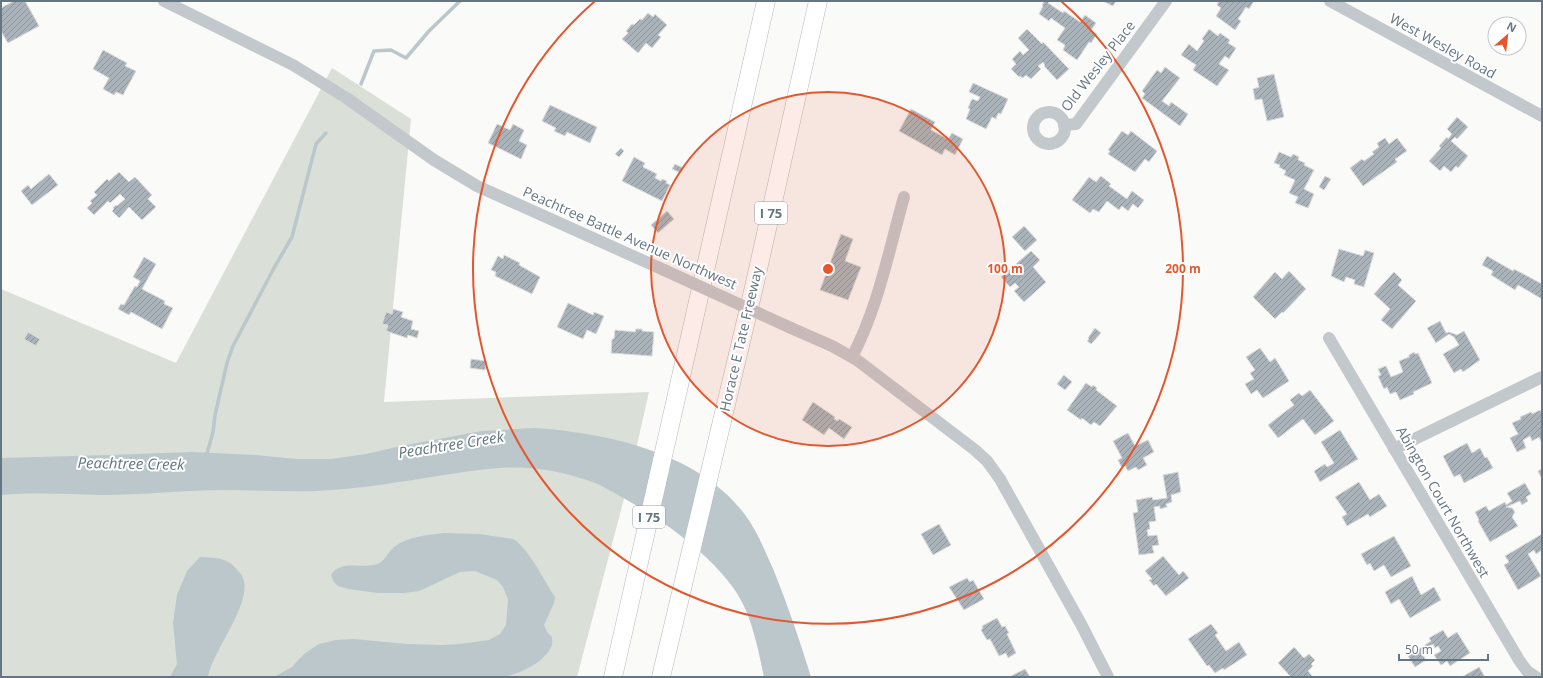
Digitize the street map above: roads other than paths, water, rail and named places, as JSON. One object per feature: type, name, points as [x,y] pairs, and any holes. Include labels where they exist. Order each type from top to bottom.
[{"type":"highway","name":"I 75","points":[[612,677],[766,1]]},
{"type":"highway","name":"Horace E Tate Freeway","points":[[661,677],[754,287],[818,1]]},
{"type":"street","name":"Peachtree Battle Avenue Northwest","points":[[164,1],[294,65],[345,97],[434,160],[477,186],[832,346],[852,357],[975,450],[987,461],[1004,486],[1078,618],[1108,677]]},
{"type":"street","name":"Old Wesley Place","points":[[1064,125],[1076,124],[1166,1]]},
{"type":"street","name":"West Wesley Road","points":[[1330,1],[1542,116]]},
{"type":"street","points":[[852,357],[864,336],[884,272],[904,197]]},
{"type":"street","name":"Abington Court Northwest","points":[[1329,338],[1519,660],[1527,671],[1536,677]]},
{"type":"street","points":[[1394,448],[1542,377]]},
{"type":"water","name":"Peachtree Creek","points":[[535,428],[591,435],[648,449],[676,460],[701,474],[724,491],[743,512],[760,541],[784,597],[811,677],[764,677],[748,614],[735,590],[722,573],[689,542],[652,515],[598,484],[561,473],[536,469],[496,468],[396,483],[315,491],[227,490],[117,495],[38,493],[1,495],[1,458],[191,452],[255,455],[296,459],[331,459],[366,454],[482,431]]},
{"type":"water","points":[[431,534],[479,534],[513,539],[524,549],[536,565],[555,597],[554,603],[544,625],[547,632],[552,637],[552,645],[548,653],[543,658],[522,671],[501,677],[274,677],[292,667],[304,654],[319,644],[336,640],[354,639],[407,644],[442,645],[489,640],[500,634],[506,625],[508,599],[503,587],[497,580],[475,571],[460,572],[419,591],[404,593],[378,593],[348,589],[338,586],[334,582],[331,575],[335,570],[345,566],[369,566],[378,564],[394,547],[406,540]]},
{"type":"water","points":[[200,557],[221,559],[234,566],[243,577],[245,588],[242,600],[238,613],[211,666],[208,677],[170,677],[177,664],[173,623],[177,595],[187,571]]},
{"type":"waterway","points":[[361,84],[374,51],[391,50],[406,58],[429,31],[460,1]]},
{"type":"waterway","points":[[206,457],[213,432],[215,415],[227,363],[233,346],[292,237],[316,144],[326,133]]}]
